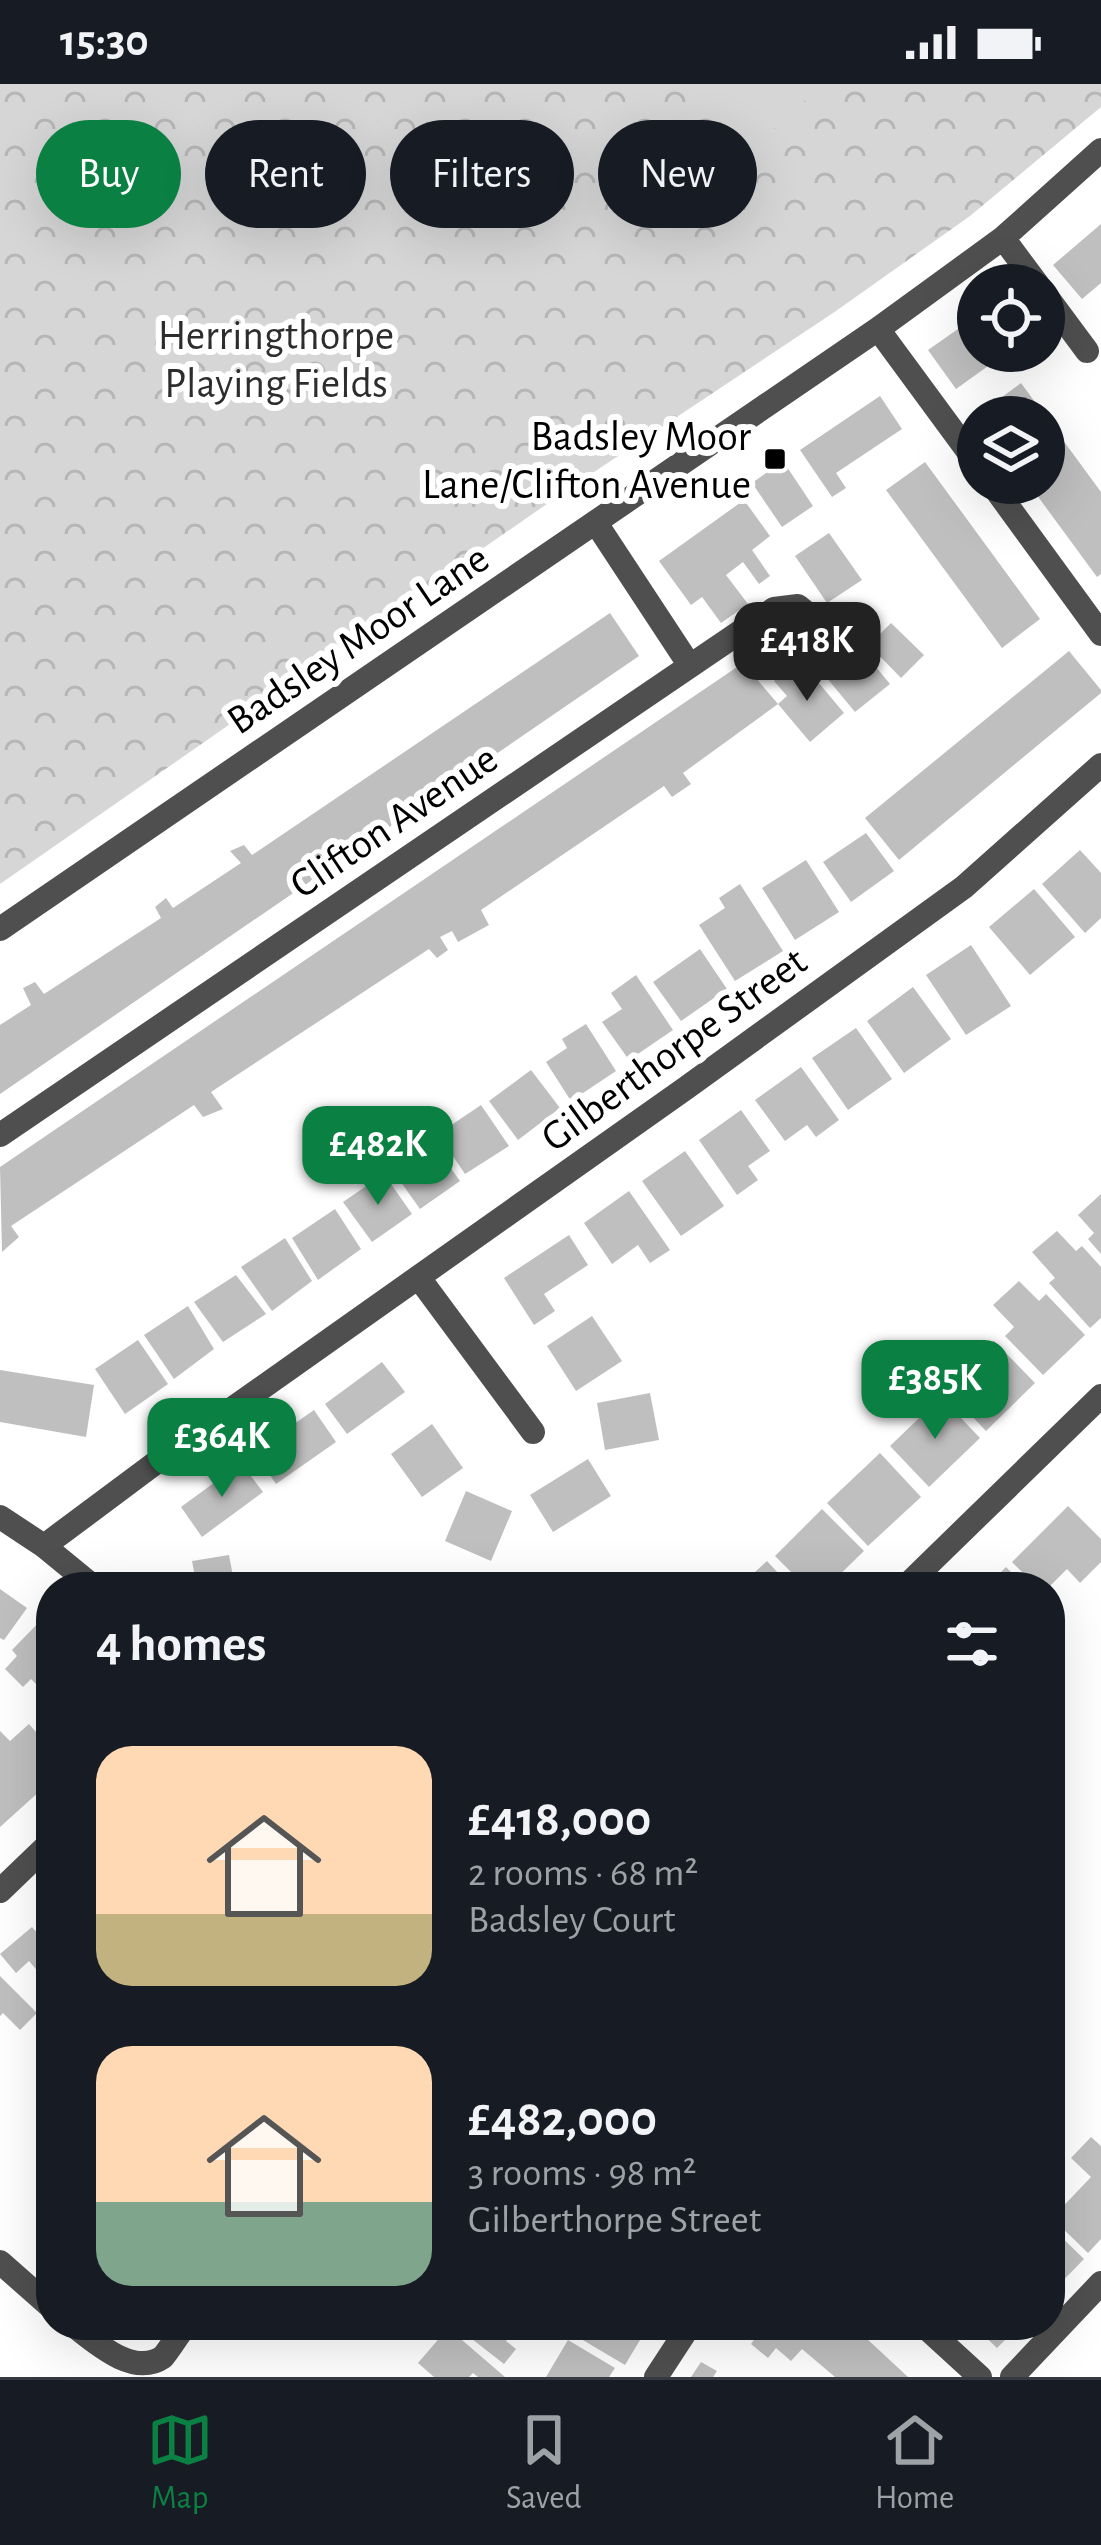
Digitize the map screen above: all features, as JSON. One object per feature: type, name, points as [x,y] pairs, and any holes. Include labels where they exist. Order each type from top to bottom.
[{"type":"street","name":"Badsley Moor Lane","points":[[0,929],[878,328],[1003,238],[1101,151]]},
{"type":"street","points":[[1003,238],[1022,264]]},
{"type":"street","points":[[1065,321],[1087,351]]},
{"type":"street","points":[[878,328],[957,436]]},
{"type":"street","points":[[1006,504],[1101,634]]},
{"type":"street","points":[[596,524],[690,666]]},
{"type":"street","name":"Clifton Avenue","points":[[0,1135],[774,608],[798,606],[818,622]]},
{"type":"street","name":"Gilberthorpe Street","points":[[44,1546],[964,887],[1101,765]]},
{"type":"street","points":[[419,1278],[533,1432]]},
{"type":"street","points":[[920,1572],[1101,1396]]},
{"type":"street","points":[[0,1516],[76,1572]]},
{"type":"street","points":[[0,1891],[36,1856]]},
{"type":"street","points":[[0,2262],[36,2294]]},
{"type":"street","points":[[1065,2321],[1101,2283]]},
{"type":"street","points":[[92,2340],[125,2366],[145,2369],[160,2361],[175,2340]]},
{"type":"street","points":[[656,2377],[679,2340]]},
{"type":"street","points":[[939,2340],[980,2377]]},
{"type":"street","points":[[1012,2377],[1047,2340]]},
{"type":"green space","name":"Herringthorpe Playing Fields","points":[[0,84],[1101,84],[1101,107],[970,216],[0,884]]},
{"type":"green space","points":[[683,84],[823,84],[757,145],[757,120],[716,120]]},
{"type":"building","points":[[1101,224],[1101,283],[1082,299],[1065,279],[1065,264],[1054,264]]},
{"type":"building","points":[[957,330],[957,372],[980,372],[956,389],[928,350]]},
{"type":"building","points":[[1021,383],[1031,396],[1003,396]]},
{"type":"building","points":[[880,396],[902,429],[836,473],[846,488],[832,497],[800,450]]},
{"type":"building","points":[[1065,443],[1101,492],[1101,574],[1097,577],[1043,504],[1065,504]]},
{"type":"building","points":[[783,461],[813,506],[782,527],[752,483]]},
{"type":"building","points":[[925,462],[1040,619],[1002,648],[886,490]]},
{"type":"building","points":[[744,500],[770,536],[752,550],[770,576],[759,584],[743,562],[726,575],[748,604],[721,623],[702,597],[691,605],[659,561]]},
{"type":"building","points":[[829,533],[862,580],[827,603],[795,556]]},
{"type":"building","points":[[610,613],[639,656],[0,1094],[0,1025],[31,1005],[23,988],[35,982],[44,994],[161,918],[155,907],[166,898],[173,908],[241,863],[230,851],[244,845],[252,855]]},
{"type":"building","points":[[891,623],[924,655],[901,678],[869,645]]},
{"type":"building","points":[[840,640],[853,657],[862,650],[890,684],[855,712],[826,677],[833,672],[820,656]]},
{"type":"building","points":[[1069,651],[1101,693],[899,860],[865,818]]},
{"type":"building","points":[[743,663],[778,704],[683,773],[691,784],[672,797],[664,786],[481,910],[489,925],[458,942],[452,931],[440,937],[448,950],[437,958],[429,949],[211,1092],[223,1109],[203,1117],[194,1105],[11,1226],[19,1237],[2,1252],[0,1167]]},
{"type":"building","points":[[792,666],[806,682],[813,676],[844,713],[810,742],[778,704],[787,696],[774,681]]},
{"type":"building","points":[[866,833],[894,871],[851,902],[823,862]]},
{"type":"building","points":[[1080,850],[1101,873],[1101,918],[1085,933],[1042,884]]},
{"type":"building","points":[[806,860],[839,912],[795,940],[762,888]]},
{"type":"building","points":[[740,884],[783,951],[735,981],[699,925],[725,908],[719,898]]},
{"type":"building","points":[[1034,889],[1075,937],[1030,975],[989,927]]},
{"type":"building","points":[[971,945],[1011,1006],[966,1035],[926,975]]},
{"type":"building","points":[[700,949],[727,989],[681,1021],[653,982]]},
{"type":"building","points":[[636,975],[673,1030],[629,1060],[602,1022],[622,1009],[611,993]]},
{"type":"building","points":[[913,987],[951,1039],[904,1073],[867,1021]]},
{"type":"building","points":[[586,1024],[616,1071],[571,1101],[546,1062],[567,1048],[562,1039]]},
{"type":"building","points":[[856,1028],[892,1079],[848,1110],[812,1058]]},
{"type":"building","points":[[801,1067],[839,1120],[816,1137],[807,1125],[785,1141],[755,1100]]},
{"type":"building","points":[[531,1070],[560,1108],[518,1140],[489,1101]]},
{"type":"building","points":[[481,1105],[509,1146],[465,1174],[438,1134]]},
{"type":"building","points":[[741,1110],[770,1151],[748,1166],[758,1180],[737,1195],[699,1140]]},
{"type":"building","points":[[428,1137],[460,1181],[420,1209],[383,1157],[404,1140],[412,1151]]},
{"type":"building","points":[[685,1151],[724,1206],[681,1236],[642,1181]]},
{"type":"building","points":[[384,1174],[412,1214],[372,1242],[343,1202]]},
{"type":"building","points":[[629,1191],[670,1250],[650,1263],[638,1245],[612,1264],[584,1223]]},
{"type":"building","points":[[1101,1194],[1101,1254],[1088,1239],[1094,1233],[1078,1215]]},
{"type":"building","points":[[335,1209],[361,1249],[318,1280],[292,1238]]},
{"type":"building","points":[[1057,1231],[1076,1251],[1082,1246],[1101,1267],[1101,1318],[1090,1328],[1049,1283],[1055,1278],[1032,1252]]},
{"type":"building","points":[[569,1235],[588,1265],[544,1294],[555,1311],[534,1325],[504,1278]]},
{"type":"building","points":[[285,1238],[312,1281],[272,1311],[241,1267]]},
{"type":"building","points":[[236,1275],[266,1314],[223,1342],[194,1302]]},
{"type":"building","points":[[1019,1281],[1039,1301],[1046,1294],[1085,1335],[1043,1375],[1005,1336],[1014,1327],[993,1305]]},
{"type":"building","points":[[188,1306],[214,1349],[174,1379],[144,1335]]},
{"type":"building","points":[[592,1316],[622,1361],[576,1391],[547,1346]]},
{"type":"building","points":[[138,1340],[168,1384],[125,1414],[95,1369]]},
{"type":"building","points":[[994,1341],[1035,1383],[986,1431],[946,1389]]},
{"type":"building","points":[[382,1362],[405,1392],[347,1434],[325,1404]]},
{"type":"building","points":[[0,1370],[94,1385],[86,1437],[0,1422]]},
{"type":"building","points":[[650,1393],[659,1440],[605,1450],[597,1403]]},
{"type":"building","points":[[941,1397],[980,1438],[929,1487],[890,1446]]},
{"type":"building","points":[[314,1410],[336,1442],[276,1484],[254,1452]]},
{"type":"building","points":[[432,1424],[463,1468],[422,1497],[391,1454]]},
{"type":"building","points":[[880,1453],[921,1497],[868,1546],[827,1503]]},
{"type":"building","points":[[588,1459],[611,1496],[553,1532],[530,1495]]},
{"type":"building","points":[[241,1463],[263,1492],[202,1537],[181,1507]]},
{"type":"building","points":[[466,1491],[512,1511],[491,1561],[445,1541]]},
{"type":"building","points":[[1068,1506],[1101,1539],[1101,1562],[1080,1583],[1067,1569],[1022,1572],[1012,1562]]},
{"type":"building","points":[[822,1509],[864,1551],[842,1572],[791,1572],[775,1556]]},
{"type":"building","points":[[229,1555],[232,1572],[194,1572],[192,1561]]},
{"type":"building","points":[[767,1561],[777,1572],[755,1572]]},
{"type":"building","points":[[0,1589],[27,1608],[4,1640],[0,1638]]},
{"type":"building","points":[[36,1625],[36,1684],[31,1679],[23,1687],[5,1669],[17,1656],[12,1650]]},
{"type":"building","points":[[29,1724],[36,1732],[36,1795],[0,1827],[0,1731],[10,1741]]},
{"type":"building","points":[[32,1927],[36,1932],[36,1969],[29,1961],[16,1973],[0,1954]]},
{"type":"building","points":[[0,1976],[36,2014],[20,2030],[3,2013],[0,2016]]},
{"type":"building","points":[[1091,2137],[1101,2146],[1101,2239],[1088,2253],[1065,2231],[1065,2204],[1091,2177],[1071,2158]]},
{"type":"building","points":[[1065,2241],[1084,2259],[1065,2279]]},
{"type":"building","points":[[438,2340],[462,2340],[505,2377],[473,2373],[434,2377],[418,2363]]},
{"type":"building","points":[[473,2340],[507,2340],[516,2349],[504,2364]]},
{"type":"building","points":[[568,2340],[615,2368],[609,2377],[546,2377]]},
{"type":"building","points":[[583,2340],[640,2340],[625,2365]]},
{"type":"building","points":[[754,2340],[868,2340],[908,2377],[835,2377],[802,2349],[791,2361],[776,2348],[768,2358],[751,2344]]},
{"type":"building","points":[[701,2362],[717,2371],[713,2377],[691,2377]]},
{"type":"place","name":"Badsley Moor Lane/Clifton Avenue","points":[[775,459]]}]
